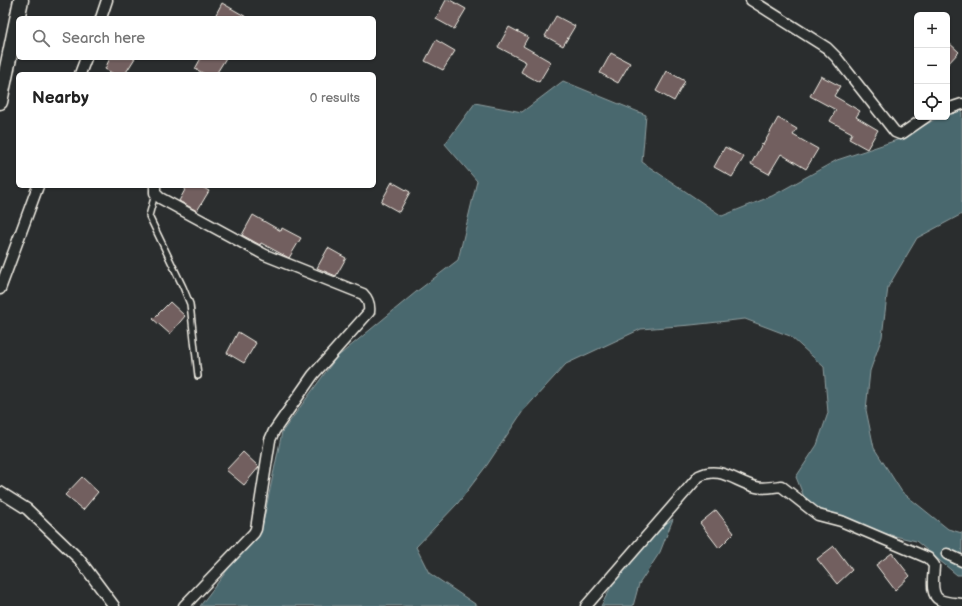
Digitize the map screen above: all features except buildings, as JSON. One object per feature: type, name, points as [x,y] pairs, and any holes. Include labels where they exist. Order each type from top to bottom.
[{"type":"street","points":[[17,16],[20,0]]},
{"type":"street","points":[[102,16],[107,0]]},
{"type":"street","points":[[751,0],[827,48],[836,57],[895,132],[900,134],[903,133],[922,120]]},
{"type":"street","points":[[0,102],[16,20]]},
{"type":"street","points":[[81,72],[85,60]]},
{"type":"street","points":[[950,108],[962,104]]},
{"type":"street","points":[[0,290],[37,188]]},
{"type":"street","points":[[155,189],[160,198],[265,255],[363,294],[370,306],[369,312],[313,375],[274,431],[270,440],[256,529],[254,533],[184,606]]},
{"type":"street","points":[[586,606],[699,476],[714,471],[756,487],[781,486],[818,515],[840,521],[928,558],[934,564],[933,591],[935,596],[940,600],[962,604]]},
{"type":"street","points":[[0,492],[27,509],[79,559],[114,606]]},
{"type":"street","points":[[947,554],[962,561]]},
{"type":"lane","points":[[155,189],[149,216],[184,286],[190,304],[198,376]]},
{"type":"water","points":[[563,81],[646,115],[642,162],[722,216],[772,196],[837,160],[900,139],[934,120],[950,120],[950,113],[962,110],[962,214],[917,238],[888,287],[882,337],[870,371],[866,410],[874,448],[902,492],[948,529],[962,533],[962,575],[957,575],[916,541],[878,532],[845,517],[818,509],[804,497],[796,477],[817,445],[828,413],[824,367],[790,336],[745,319],[641,329],[566,364],[523,411],[487,465],[458,503],[416,547],[429,573],[478,606],[200,606],[263,523],[282,432],[336,358],[416,292],[458,260],[477,181],[445,144],[475,103],[522,112]]},
{"type":"water","points":[[673,519],[660,552],[639,584],[633,606],[601,606],[620,570],[649,535]]}]
